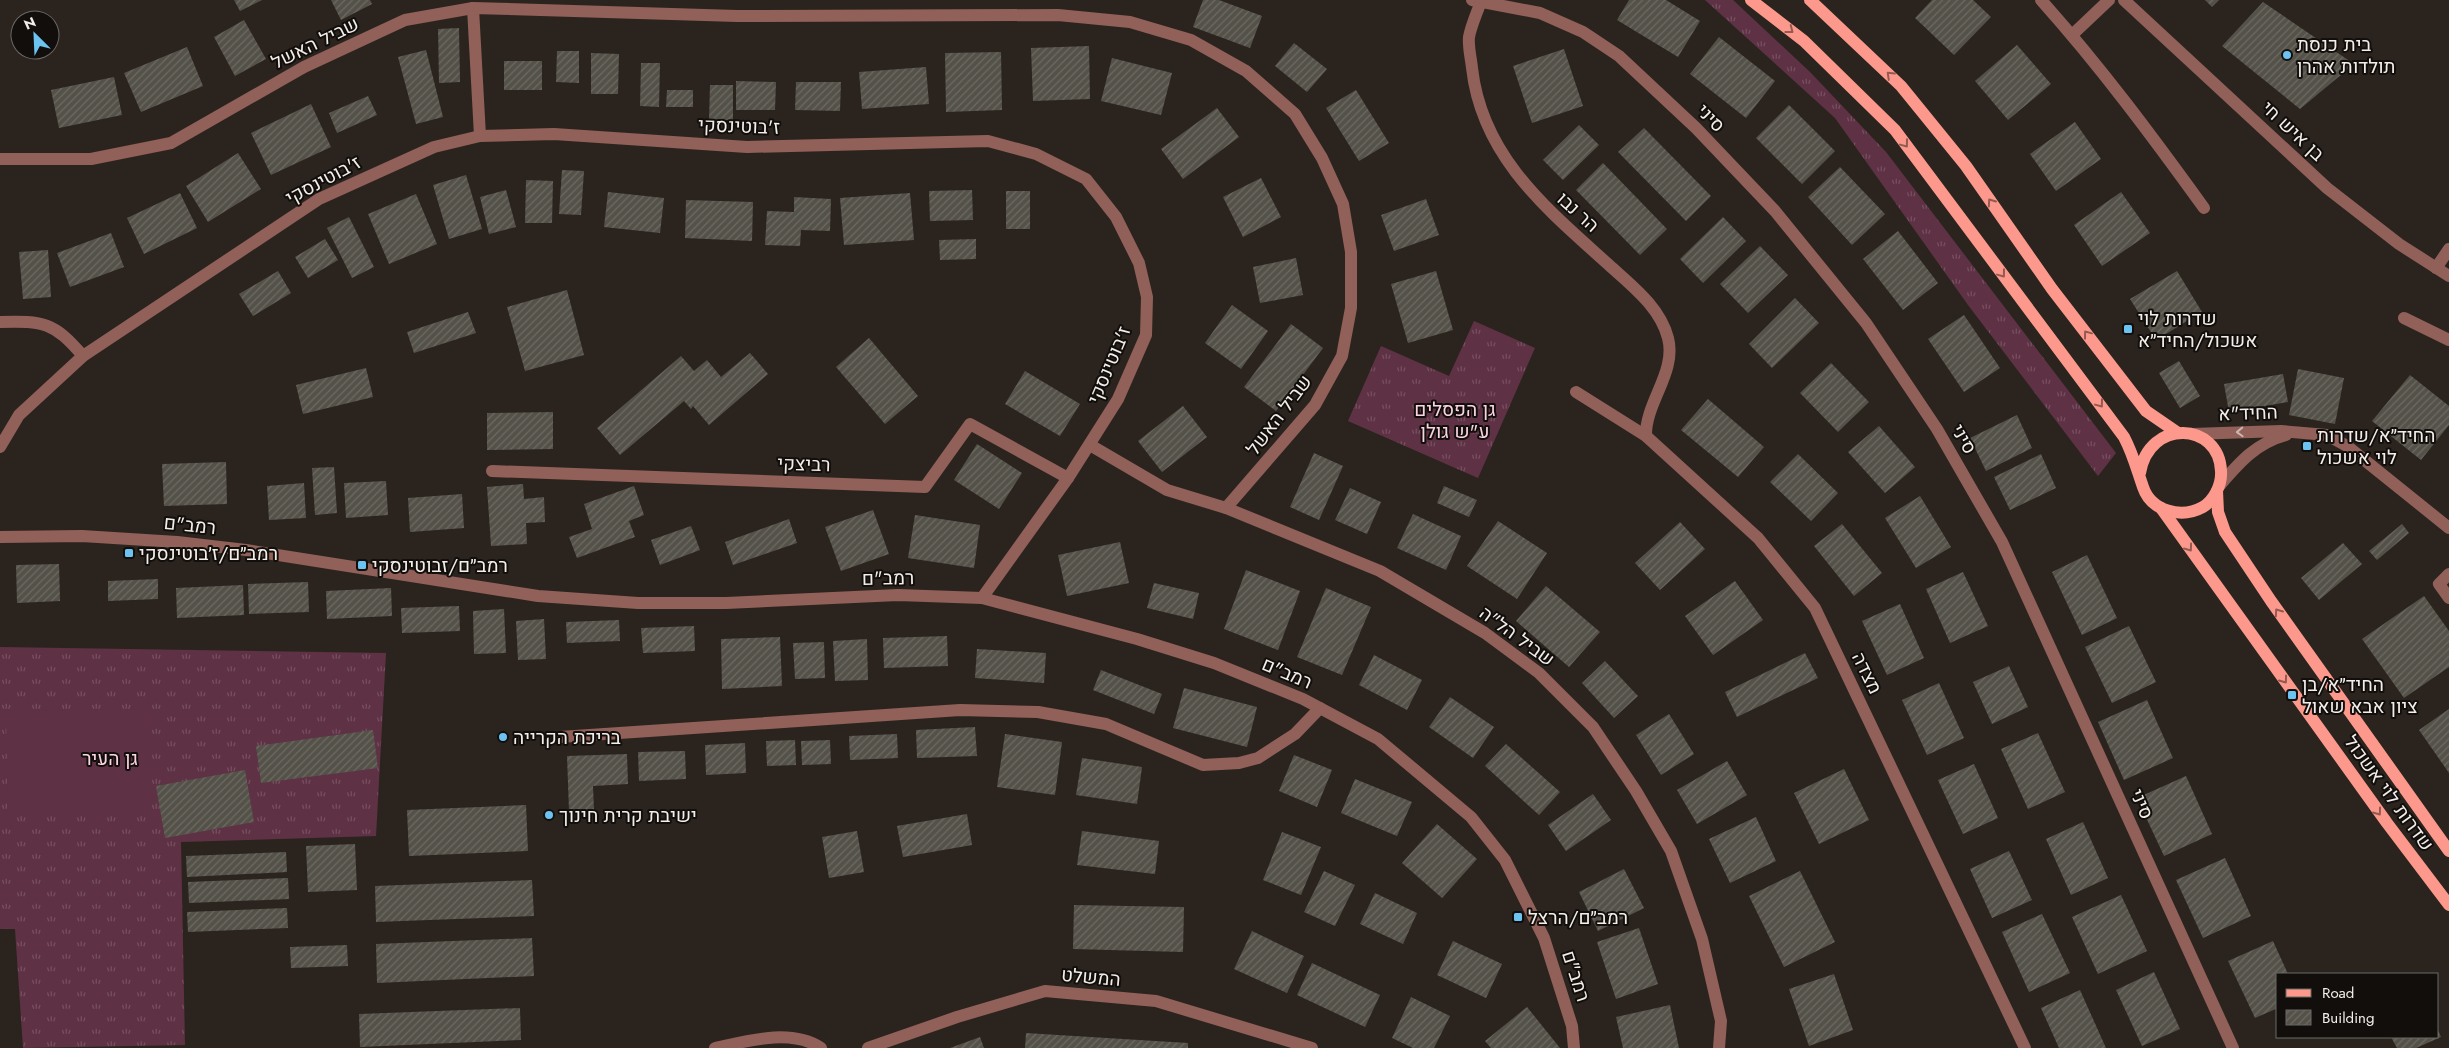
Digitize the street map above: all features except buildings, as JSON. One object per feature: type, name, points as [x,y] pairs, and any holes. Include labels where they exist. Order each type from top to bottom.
[{"type":"main road","points":[[1751,0],[1804,41],[1895,130],[2124,437],[2140,473],[2143,487],[2150,499],[2161,508],[2172,512],[2194,511],[2205,506],[2218,488],[2222,472],[2213,448],[2204,440],[2192,434],[2178,432],[2166,435],[2147,450],[2140,473]]},
{"type":"main road","points":[[1810,0],[1901,86],[1966,166],[2052,289],[2146,411],[2178,432]]},
{"type":"main road","name":"שדרות לוי אשכול","points":[[2218,488],[2218,512],[2225,532],[2271,601],[2449,851]]},
{"type":"main road","name":"שדרות לוי אשכול","points":[[2161,508],[2387,823],[2449,905]]},
{"type":"street","points":[[2041,0],[2072,35],[2146,127],[2204,208]]},
{"type":"street","points":[[2072,35],[2108,0]]},
{"type":"street","name":"בן איש חי","points":[[2124,0],[2327,188],[2399,244],[2449,276]]},
{"type":"street","name":"הר נבו","points":[[1477,1],[1469,38],[1474,82],[1482,117],[1509,165],[1541,204],[1642,295],[1661,318],[1669,340],[1669,360],[1646,422],[1646,436]]},
{"type":"street","name":"סיני","points":[[1477,1],[1540,13],[1582,32],[1619,56],[1696,128],[1775,211],[1866,323],[1936,429],[2002,542],[2233,1048]]},
{"type":"street","points":[[473,8],[480,136]]},
{"type":"street","name":"שביל האשל","points":[[0,159],[91,158],[171,143],[304,67],[405,20],[473,8],[737,16],[1058,15],[1139,24],[1191,40],[1246,71],[1295,114],[1322,158],[1339,197],[1351,252],[1351,308],[1342,356],[1315,405],[1226,508]]},
{"type":"street","name":"ז'בוטינסקי","points":[[0,446],[19,415],[83,356],[319,199],[434,147],[480,136],[554,134],[747,147],[988,141],[1036,154],[1086,179],[1116,217],[1139,263],[1147,297],[1146,335],[1118,399],[1068,478],[982,598]]},
{"type":"street","points":[[2436,268],[2449,248]]},
{"type":"street","points":[[2404,318],[2449,340]]},
{"type":"street","points":[[0,322],[35,321],[64,334],[83,356]]},
{"type":"street","name":"מצדה","points":[[1576,392],[1646,436],[1758,538],[1815,608],[2025,1048]]},
{"type":"street","name":"רביצקי","points":[[492,471],[925,487],[970,424],[1068,478]]},
{"type":"street","name":"החיד\"א","points":[[2218,488],[2244,458],[2259,446],[2272,439],[2306,432]]},
{"type":"street","name":"החיד\"א","points":[[2192,434],[2306,432],[2327,435],[2347,446],[2449,528]]},
{"type":"street","name":"שביל הל\"ה","points":[[1090,445],[1167,490],[1226,508],[1380,571],[1485,633],[1539,673],[1593,727],[1636,791],[1671,851],[1702,939],[1721,1021],[1719,1048]]},
{"type":"street","name":"רמב\"ם","points":[[0,537],[82,536],[177,542],[246,550],[538,596],[638,603],[726,603],[898,595],[982,598],[1050,615],[1214,662],[1320,708],[1378,739],[1471,817],[1505,860],[1544,938],[1572,1026],[1574,1048]]},
{"type":"street","points":[[2449,574],[2439,584],[2449,598]]},
{"type":"street","points":[[560,737],[960,710],[1038,712],[1106,724],[1203,765],[1239,764],[1258,758],[1296,734],[1320,708]]},
{"type":"street","name":"המשלט","points":[[868,1048],[957,1017],[1045,992],[1156,1001],[1312,1048]]},
{"type":"street","points":[[715,1048],[754,1039],[790,1038],[821,1048]]},
{"type":"green space","points":[[1705,0],[1733,0],[1810,72],[1886,152],[2116,453],[2098,476],[1968,305],[1835,118]]},
{"type":"green space","name":"גן הפסלים ע\"ש גולן","points":[[1474,321],[1535,348],[1478,478],[1348,421],[1381,346],[1449,376]]},
{"type":"green space","name":"גן העיר","points":[[0,647],[386,653],[376,836],[181,842],[185,1045],[23,1048],[15,929],[0,929]]},
{"type":"green space","points":[[147,709],[149,812],[8,815],[6,711]]},
{"type":"place","name":"בית כנסת תולדות אהרן","points":[[2287,55]]},
{"type":"place","name":"שדרות לוי אשכול/החיד״א","points":[[2128,329]]},
{"type":"place","name":"החיד״א/שדרות לוי אשכול","points":[[2307,446]]},
{"type":"place","name":"רמב״ם/ז׳בוטינסקי","points":[[129,553]]},
{"type":"place","name":"רמב״ם/זבוטינסקי","points":[[362,565]]},
{"type":"place","name":"החיד״א/בן ציון אבא שאול","points":[[2292,695]]},
{"type":"place","name":"בריכת הקרייה","points":[[503,737]]},
{"type":"place","name":"ישיבת קרית חינוך","points":[[549,815]]},
{"type":"place","name":"רמב״ם/הרצל","points":[[1518,917]]}]
